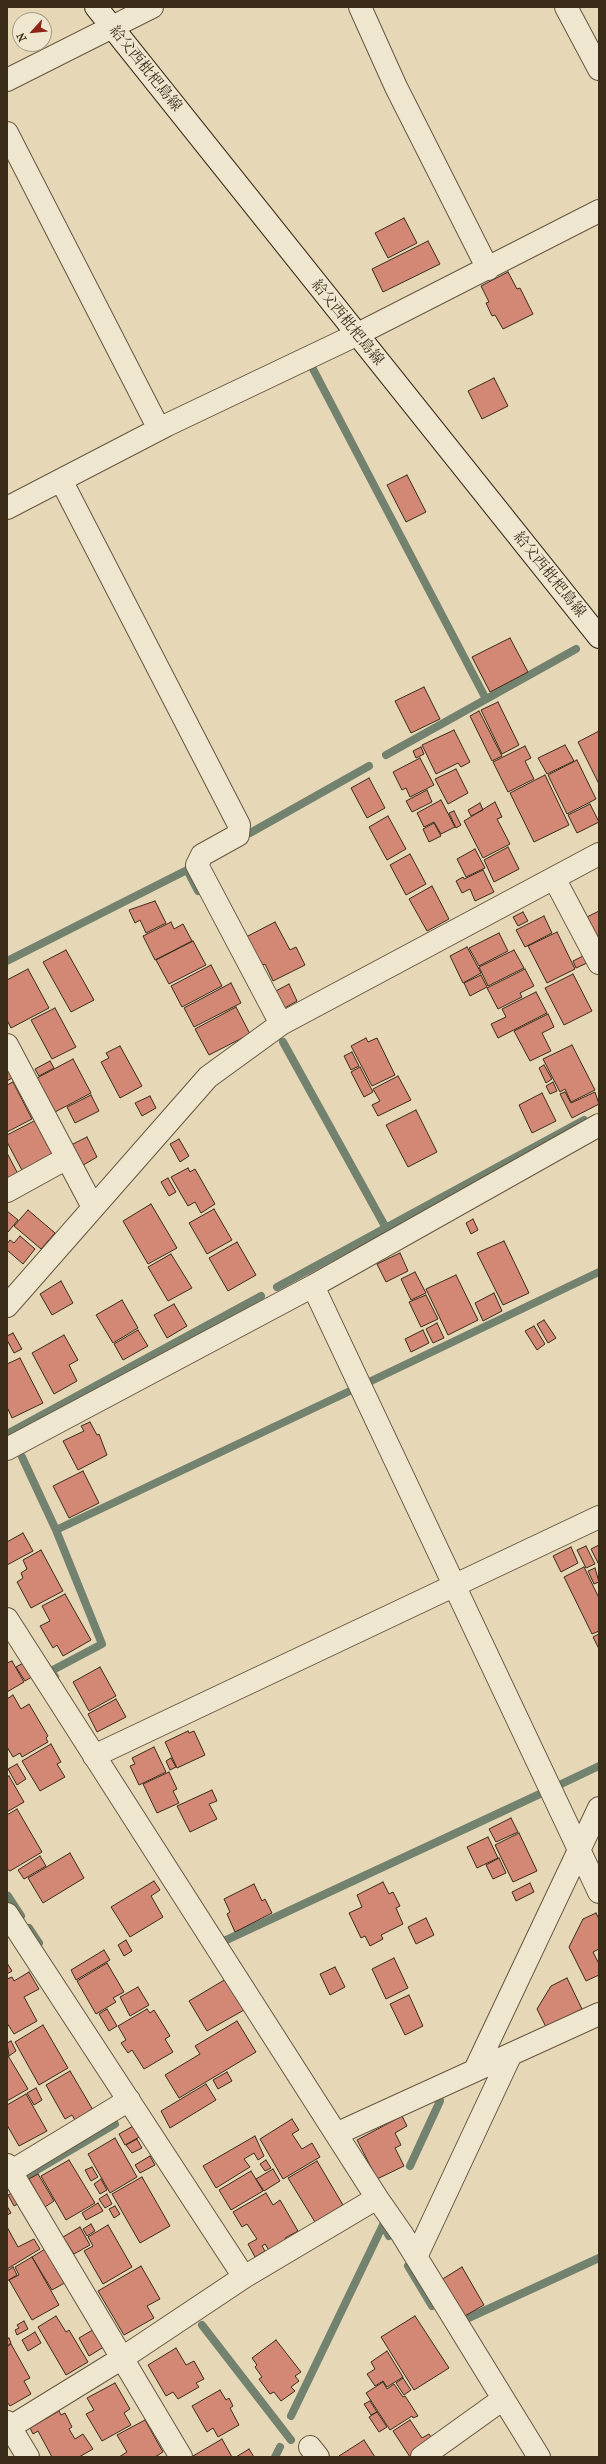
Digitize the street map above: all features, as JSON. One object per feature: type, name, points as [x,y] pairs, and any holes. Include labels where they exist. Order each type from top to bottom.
[{"type":"street","name":"給父西枇杷島線","points":[[96,7],[111,28],[356,335],[599,637]]},
{"type":"street","points":[[7,80],[152,7]]},
{"type":"street","points":[[360,7],[396,87],[488,269]]},
{"type":"street","points":[[566,7],[599,69]]},
{"type":"street","points":[[7,133],[160,429]]},
{"type":"street","points":[[7,508],[160,429],[356,335],[488,269],[599,211]]},
{"type":"street","points":[[61,480],[239,825],[238,835],[202,855],[197,865],[280,1024]]},
{"type":"street","points":[[7,1306],[208,1077],[280,1024],[599,854]]},
{"type":"street","points":[[554,878],[599,963]]},
{"type":"street","points":[[7,1045],[93,1207]]},
{"type":"street","points":[[7,1449],[313,1286],[599,1125]]},
{"type":"street","points":[[7,1191],[67,1158]]},
{"type":"street","points":[[313,1286],[456,1586],[599,1892]]},
{"type":"street","points":[[94,1756],[599,1517]]},
{"type":"street","points":[[7,1619],[416,2257],[538,2457]]},
{"type":"street","points":[[476,2070],[599,1808]]},
{"type":"street","points":[[7,1914],[244,2277]]},
{"type":"street","points":[[336,2134],[599,2014]]},
{"type":"street","points":[[416,2257],[511,2054]]},
{"type":"street","points":[[129,2100],[8,2170],[124,2357],[181,2457]]},
{"type":"street","points":[[28,2457],[8,2426],[124,2357],[244,2277],[377,2198]]},
{"type":"street","points":[[422,2457],[503,2399]]},
{"type":"building","points":[[404,218],[417,243],[388,258],[375,233]]},
{"type":"building","points":[[428,241],[440,264],[383,292],[372,269]]},
{"type":"building","points":[[508,272],[517,289],[520,288],[533,314],[503,329],[495,315],[492,316],[486,303],[489,302],[481,286]]},
{"type":"building","points":[[494,378],[508,406],[482,419],[468,391]]},
{"type":"building","points":[[407,475],[426,512],[406,522],[387,485]]},
{"type":"building","points":[[510,638],[528,672],[490,692],[472,657]]},
{"type":"building","points":[[424,687],[440,719],[411,733],[395,701]]},
{"type":"building","points":[[498,702],[519,745],[502,754],[481,710]]},
{"type":"building","points":[[479,711],[502,756],[492,761],[470,716]]},
{"type":"building","points":[[454,730],[470,762],[461,767],[458,763],[436,774],[422,745]]},
{"type":"building","points":[[599,731],[599,784],[578,742]]},
{"type":"building","points":[[565,745],[574,761],[547,774],[538,758]]},
{"type":"building","points":[[525,746],[531,758],[525,761],[534,779],[508,792],[493,762]]},
{"type":"building","points":[[421,747],[424,754],[416,758],[413,751]]},
{"type":"building","points":[[420,758],[434,785],[410,797],[406,788],[402,790],[393,772]]},
{"type":"building","points":[[577,760],[596,799],[567,814],[548,775]]},
{"type":"building","points":[[456,769],[468,793],[448,804],[435,779]]},
{"type":"building","points":[[545,775],[569,825],[534,842],[510,793]]},
{"type":"building","points":[[369,778],[385,808],[367,818],[351,788]]},
{"type":"building","points":[[427,790],[432,802],[412,812],[406,801]]},
{"type":"building","points":[[441,800],[455,827],[441,834],[434,822],[424,827],[417,813]]},
{"type":"building","points":[[495,802],[502,817],[497,819],[510,844],[483,858],[464,821]]},
{"type":"building","points":[[480,803],[483,810],[471,816],[468,810]]},
{"type":"building","points":[[590,804],[599,822],[577,833],[568,815]]},
{"type":"building","points":[[454,811],[461,825],[456,828],[449,813]]},
{"type":"building","points":[[388,816],[406,849],[387,860],[369,827]]},
{"type":"building","points":[[434,823],[441,836],[429,842],[423,829]]},
{"type":"building","points":[[508,847],[519,869],[494,882],[484,860]]},
{"type":"building","points":[[475,849],[485,868],[466,877],[457,859]]},
{"type":"building","points":[[410,854],[426,884],[406,895],[390,865]]},
{"type":"building","points":[[483,870],[494,892],[475,901],[470,889],[462,893],[456,881]]},
{"type":"building","points":[[432,886],[449,919],[427,931],[409,899]]},
{"type":"building","points":[[155,901],[166,923],[146,933],[140,920],[135,923],[129,910]]},
{"type":"building","points":[[599,911],[599,942],[587,917]]},
{"type":"building","points":[[523,912],[528,921],[518,926],[513,917]]},
{"type":"building","points":[[544,916],[552,933],[525,947],[516,930]]},
{"type":"building","points":[[171,922],[174,929],[183,924],[192,941],[155,960],[143,936]]},
{"type":"building","points":[[275,922],[290,950],[296,947],[305,965],[273,981],[265,964],[261,966],[246,937]]},
{"type":"building","points":[[557,932],[575,969],[547,983],[528,946]]},
{"type":"building","points":[[499,933],[508,951],[479,966],[469,948]]},
{"type":"building","points":[[193,941],[206,965],[169,984],[156,960]]},
{"type":"building","points":[[467,947],[481,973],[463,983],[450,956]]},
{"type":"building","points":[[66,950],[94,1000],[71,1012],[43,962]]},
{"type":"building","points":[[514,950],[524,968],[488,986],[479,967]]},
{"type":"building","points":[[583,956],[587,963],[576,968],[573,961]]},
{"type":"building","points":[[211,965],[222,986],[182,1007],[171,986]]},
{"type":"building","points":[[28,969],[49,1008],[11,1028],[7,1020],[7,980]]},
{"type":"building","points":[[525,969],[534,986],[520,993],[522,997],[498,1009],[487,988]]},
{"type":"building","points":[[573,974],[592,1011],[564,1025],[545,988]]},
{"type":"building","points":[[481,975],[487,987],[470,996],[464,983]]},
{"type":"building","points":[[231,983],[241,1003],[194,1027],[184,1008]]},
{"type":"building","points":[[289,984],[297,1001],[283,1009],[274,992]]},
{"type":"building","points":[[536,992],[547,1013],[498,1038],[491,1024],[506,1017],[502,1009]]},
{"type":"building","points":[[236,1007],[250,1034],[209,1055],[195,1029]]},
{"type":"building","points":[[55,1008],[76,1047],[52,1059],[31,1020]]},
{"type":"building","points":[[548,1014],[554,1027],[542,1033],[551,1051],[530,1061],[514,1031]]},
{"type":"building","points":[[366,1038],[368,1042],[377,1038],[395,1075],[372,1086],[351,1046]]},
{"type":"building","points":[[572,1045],[595,1090],[571,1102],[565,1089],[560,1092],[543,1059]]},
{"type":"building","points":[[120,1046],[142,1086],[120,1098],[101,1062],[109,1058],[106,1053]]},
{"type":"building","points":[[352,1052],[359,1066],[351,1070],[344,1056]]},
{"type":"building","points":[[73,1059],[91,1093],[55,1112],[37,1078]]},
{"type":"building","points":[[50,1061],[54,1068],[39,1076],[35,1069]]},
{"type":"building","points":[[544,1065],[552,1079],[546,1083],[539,1068]]},
{"type":"building","points":[[360,1067],[373,1092],[364,1097],[351,1072]]},
{"type":"building","points":[[7,1068],[12,1078],[7,1081]]},
{"type":"building","points":[[398,1076],[411,1100],[378,1116],[372,1105],[380,1101],[373,1089]]},
{"type":"building","points":[[13,1082],[32,1119],[7,1132],[7,1085]]},
{"type":"building","points":[[553,1082],[557,1091],[550,1094],[546,1086]]},
{"type":"building","points":[[565,1092],[571,1103],[595,1092],[599,1104],[572,1118],[560,1094]]},
{"type":"building","points":[[542,1093],[556,1121],[532,1133],[519,1105]]},
{"type":"building","points":[[91,1095],[99,1111],[75,1123],[67,1107]]},
{"type":"building","points":[[150,1096],[156,1108],[142,1116],[135,1103]]},
{"type":"building","points":[[416,1110],[437,1152],[408,1167],[386,1125]]},
{"type":"building","points":[[36,1120],[56,1158],[24,1174],[7,1142],[7,1135]]},
{"type":"building","points":[[87,1137],[97,1157],[80,1167],[69,1146]]},
{"type":"building","points":[[179,1139],[189,1156],[180,1162],[170,1144]]},
{"type":"building","points":[[7,1153],[18,1174],[7,1179]]},
{"type":"building","points":[[188,1168],[190,1172],[195,1169],[215,1204],[201,1213],[195,1202],[188,1206],[171,1177]]},
{"type":"building","points":[[168,1178],[176,1192],[169,1196],[161,1182]]},
{"type":"building","points":[[151,1204],[177,1248],[148,1264],[123,1221]]},
{"type":"building","points":[[214,1209],[232,1240],[207,1254],[189,1223]]},
{"type":"building","points":[[28,1210],[55,1233],[41,1249],[14,1226]]},
{"type":"building","points":[[7,1211],[18,1220],[8,1232],[7,1232]]},
{"type":"building","points":[[473,1219],[478,1230],[471,1234],[466,1223]]},
{"type":"building","points":[[20,1236],[35,1249],[23,1264],[7,1250],[7,1244],[10,1240],[14,1243]]},
{"type":"building","points":[[504,1241],[529,1293],[503,1305],[477,1253]]},
{"type":"building","points":[[237,1242],[256,1275],[228,1291],[209,1258]]},
{"type":"building","points":[[400,1253],[408,1271],[386,1282],[377,1264]]},
{"type":"building","points":[[171,1254],[192,1288],[168,1301],[148,1267]]},
{"type":"building","points":[[415,1272],[426,1293],[411,1300],[401,1279]]},
{"type":"building","points":[[456,1275],[478,1320],[448,1335],[426,1289]]},
{"type":"building","points":[[61,1281],[73,1303],[52,1315],[40,1294]]},
{"type":"building","points":[[494,1293],[502,1311],[483,1321],[475,1303]]},
{"type":"building","points":[[426,1295],[438,1319],[421,1327],[409,1302]]},
{"type":"building","points":[[122,1300],[138,1328],[113,1343],[96,1315]]},
{"type":"building","points":[[174,1304],[187,1326],[167,1338],[154,1315]]},
{"type":"building","points":[[544,1320],[556,1338],[548,1343],[537,1324]]},
{"type":"building","points":[[437,1323],[444,1338],[433,1343],[426,1329]]},
{"type":"building","points":[[534,1326],[545,1344],[537,1350],[525,1331]]},
{"type":"building","points":[[138,1330],[148,1346],[123,1360],[114,1344]]},
{"type":"building","points":[[423,1330],[429,1343],[411,1352],[405,1339]]},
{"type":"building","points":[[13,1333],[22,1349],[14,1353],[7,1340],[7,1336]]},
{"type":"building","points":[[64,1335],[78,1360],[69,1365],[77,1381],[54,1394],[32,1353]]},
{"type":"building","points":[[20,1358],[43,1403],[12,1418],[7,1407],[7,1364]]},
{"type":"building","points":[[90,1422],[97,1435],[99,1434],[107,1455],[78,1470],[63,1441],[84,1431],[81,1426]]},
{"type":"building","points":[[83,1471],[99,1503],[69,1518],[53,1486]]},
{"type":"building","points":[[23,1533],[33,1551],[7,1565],[7,1542]]},
{"type":"building","points":[[599,1545],[599,1565],[591,1549]]},
{"type":"building","points":[[586,1546],[595,1564],[586,1568],[577,1550]]},
{"type":"building","points":[[571,1547],[578,1563],[561,1572],[553,1556]]},
{"type":"building","points":[[41,1550],[63,1591],[31,1608],[17,1582],[23,1578],[21,1573],[27,1569],[23,1560]]},
{"type":"building","points":[[584,1567],[599,1598],[599,1631],[592,1634],[564,1577]]},
{"type":"building","points":[[595,1568],[599,1582],[594,1584],[588,1571]]},
{"type":"building","points":[[65,1594],[91,1640],[63,1656],[57,1645],[53,1648],[40,1626],[50,1621],[42,1606]]},
{"type":"building","points":[[599,1634],[599,1649],[593,1637]]},
{"type":"building","points":[[12,1661],[24,1682],[7,1692],[7,1663]]},
{"type":"building","points":[[27,1661],[35,1675],[25,1681],[16,1667]]},
{"type":"building","points":[[100,1667],[116,1696],[89,1711],[73,1682]]},
{"type":"building","points":[[13,1695],[21,1709],[29,1704],[48,1736],[46,1738],[48,1742],[22,1757],[20,1753],[13,1757],[7,1747],[7,1699]]},
{"type":"building","points":[[116,1699],[126,1717],[97,1732],[88,1714]]},
{"type":"building","points":[[188,1731],[189,1733],[194,1731],[205,1755],[177,1768],[165,1742]]},
{"type":"building","points":[[51,1744],[61,1762],[57,1764],[65,1777],[40,1791],[22,1761]]},
{"type":"building","points":[[154,1747],[166,1772],[139,1785],[130,1766],[135,1764],[132,1758]]},
{"type":"building","points":[[171,1758],[176,1767],[170,1770],[166,1761]]},
{"type":"building","points":[[17,1764],[26,1779],[17,1785],[8,1769]]},
{"type":"building","points":[[169,1772],[177,1789],[173,1791],[179,1803],[157,1813],[143,1784]]},
{"type":"building","points":[[9,1776],[24,1802],[7,1812],[7,1777]]},
{"type":"building","points":[[212,1790],[217,1801],[209,1804],[217,1819],[190,1832],[177,1806]]},
{"type":"building","points":[[17,1809],[42,1852],[10,1871],[7,1869],[7,1815]]},
{"type":"building","points":[[511,1818],[518,1832],[496,1842],[489,1829]]},
{"type":"building","points":[[519,1833],[537,1871],[513,1882],[495,1845]]},
{"type":"building","points":[[488,1837],[498,1858],[477,1868],[467,1847]]},
{"type":"building","points":[[70,1853],[84,1878],[43,1903],[28,1878]]},
{"type":"building","points":[[40,1856],[46,1866],[24,1879],[18,1870]]},
{"type":"building","points":[[499,1858],[506,1873],[493,1879],[486,1865]]},
{"type":"building","points":[[154,1881],[160,1890],[151,1896],[163,1917],[130,1937],[111,1907]]},
{"type":"building","points":[[383,1882],[389,1894],[393,1892],[400,1906],[396,1908],[403,1924],[381,1935],[383,1939],[370,1946],[365,1936],[361,1938],[349,1913],[362,1907],[357,1895]]},
{"type":"building","points":[[530,1883],[534,1892],[516,1901],[512,1892]]},
{"type":"building","points":[[254,1884],[262,1901],[265,1899],[272,1913],[235,1932],[227,1914],[230,1912],[224,1899]]},
{"type":"building","points":[[596,1913],[599,1919],[599,1949],[593,1952],[599,1964],[599,1975],[586,1981],[569,1947],[583,1919]]},
{"type":"building","points":[[426,1918],[434,1935],[416,1944],[408,1927]]},
{"type":"building","points":[[126,1940],[132,1951],[124,1956],[118,1945]]},
{"type":"building","points":[[104,1950],[110,1960],[76,1980],[71,1970]]},
{"type":"building","points":[[394,1958],[408,1988],[386,1999],[372,1969]]},
{"type":"building","points":[[7,1963],[12,1971],[7,1974]]},
{"type":"building","points":[[107,1963],[124,1992],[113,1998],[116,2002],[96,2014],[77,1981]]},
{"type":"building","points":[[335,1967],[345,1987],[330,1995],[320,1974]]},
{"type":"building","points":[[29,1972],[39,1989],[24,1997],[37,2021],[14,2034],[7,2023],[7,1979],[12,1977],[14,1981]]},
{"type":"building","points":[[567,1978],[582,2009],[546,2027],[537,2009],[551,1986]]},
{"type":"building","points":[[226,1979],[244,2010],[207,2031],[189,2001]]},
{"type":"building","points":[[138,1987],[149,2005],[130,2016],[120,1997]]},
{"type":"building","points":[[409,1995],[423,2026],[405,2035],[390,2004]]},
{"type":"building","points":[[107,2009],[117,2026],[109,2031],[99,2014]]},
{"type":"building","points":[[147,2009],[150,2013],[154,2010],[170,2036],[165,2039],[173,2052],[144,2069],[132,2050],[128,2053],[121,2043],[126,2040],[118,2026]]},
{"type":"building","points":[[237,2021],[256,2052],[179,2098],[165,2075],[200,2054],[195,2046]]},
{"type":"building","points":[[43,2025],[68,2068],[39,2085],[15,2042]]},
{"type":"building","points":[[11,2041],[16,2051],[9,2056],[7,2043]]},
{"type":"building","points":[[7,2054],[28,2089],[7,2101]]},
{"type":"building","points":[[70,2071],[93,2110],[75,2120],[72,2115],[65,2119],[46,2085]]},
{"type":"building","points":[[227,2072],[232,2081],[218,2089],[213,2080]]},
{"type":"building","points":[[206,2084],[216,2100],[170,2128],[161,2111]]},
{"type":"building","points":[[36,2088],[42,2100],[34,2105],[27,2093]]},
{"type":"building","points":[[26,2094],[47,2131],[19,2146],[7,2125],[7,2105]]},
{"type":"building","points":[[402,2116],[407,2126],[395,2133],[401,2145],[395,2148],[404,2166],[377,2179],[357,2140]]},
{"type":"building","points":[[292,2119],[299,2130],[292,2134],[302,2149],[312,2143],[320,2157],[283,2179],[260,2139]]},
{"type":"building","points":[[135,2125],[141,2136],[125,2145],[119,2134]]},
{"type":"building","points":[[255,2136],[264,2156],[258,2160],[254,2153],[244,2159],[250,2167],[216,2188],[203,2166]]},
{"type":"building","points":[[115,2138],[137,2177],[110,2193],[88,2154]]},
{"type":"building","points":[[137,2139],[142,2148],[132,2153],[126,2145]]},
{"type":"building","points":[[150,2156],[155,2165],[140,2173],[135,2165]]},
{"type":"building","points":[[69,2160],[95,2203],[66,2220],[41,2176]]},
{"type":"building","points":[[266,2160],[271,2168],[265,2171],[260,2164]]},
{"type":"building","points":[[317,2161],[343,2205],[315,2222],[288,2178]]},
{"type":"building","points":[[92,2167],[98,2177],[91,2181],[85,2170]]},
{"type":"building","points":[[273,2169],[280,2181],[264,2191],[256,2179]]},
{"type":"building","points":[[251,2171],[263,2191],[231,2210],[219,2190]]},
{"type":"building","points":[[38,2174],[54,2201],[45,2207],[29,2179]]},
{"type":"building","points":[[142,2177],[170,2226],[140,2243],[112,2194]]},
{"type":"building","points":[[101,2179],[107,2190],[100,2194],[94,2184]]},
{"type":"building","points":[[17,2190],[23,2201],[14,2206],[8,2195]]},
{"type":"building","points":[[266,2193],[273,2205],[280,2200],[298,2231],[285,2238],[289,2245],[272,2255],[265,2244],[262,2246],[265,2251],[255,2257],[248,2244],[257,2239],[247,2224],[242,2227],[233,2212]]},
{"type":"building","points":[[107,2194],[112,2204],[105,2208],[99,2199]]},
{"type":"building","points":[[98,2203],[103,2211],[86,2220],[82,2213]]},
{"type":"building","points":[[7,2206],[11,2213],[7,2215]]},
{"type":"building","points":[[115,2206],[120,2214],[114,2218],[109,2209]]},
{"type":"building","points":[[91,2224],[95,2231],[87,2236],[83,2229]]},
{"type":"building","points":[[108,2225],[132,2267],[103,2284],[84,2251],[93,2246],[88,2237]]},
{"type":"building","points":[[7,2227],[18,2247],[34,2239],[40,2249],[7,2269]]},
{"type":"building","points":[[80,2227],[90,2245],[74,2254],[63,2237]]},
{"type":"building","points":[[50,2246],[70,2280],[52,2290],[32,2257]]},
{"type":"building","points":[[32,2257],[59,2305],[32,2320],[9,2280],[19,2275],[15,2267]]},
{"type":"building","points":[[141,2266],[160,2299],[147,2306],[154,2318],[124,2335],[98,2291]]},
{"type":"building","points":[[13,2267],[17,2275],[7,2281],[7,2271]]},
{"type":"building","points":[[462,2267],[484,2305],[463,2317],[441,2280]]},
{"type":"building","points":[[56,2316],[66,2332],[69,2330],[88,2362],[66,2375],[38,2327]]},
{"type":"building","points":[[415,2316],[449,2368],[414,2390],[381,2337]]},
{"type":"building","points":[[24,2321],[28,2329],[17,2335],[15,2330],[19,2328],[17,2325]]},
{"type":"building","points":[[96,2328],[107,2345],[89,2356],[79,2338]]},
{"type":"building","points":[[35,2332],[41,2343],[28,2351],[22,2340]]},
{"type":"building","points":[[9,2338],[11,2343],[7,2346],[7,2339]]},
{"type":"building","points":[[276,2340],[301,2372],[295,2376],[299,2381],[291,2387],[295,2391],[281,2401],[274,2392],[270,2394],[259,2379],[262,2377],[255,2367],[257,2365],[252,2358]]},
{"type":"building","points":[[11,2344],[30,2378],[24,2381],[31,2394],[10,2406],[7,2402],[7,2347]]},
{"type":"building","points":[[176,2348],[186,2365],[194,2361],[204,2379],[196,2383],[199,2387],[178,2399],[173,2392],[166,2396],[148,2365]]},
{"type":"building","points":[[387,2351],[403,2377],[387,2387],[383,2381],[375,2386],[367,2374],[375,2369],[371,2362]]},
{"type":"building","points":[[403,2378],[411,2390],[404,2395],[396,2383]]},
{"type":"building","points":[[383,2382],[387,2389],[394,2384],[403,2397],[405,2396],[418,2416],[413,2418],[412,2416],[390,2430],[366,2393]]},
{"type":"building","points":[[115,2383],[130,2409],[124,2413],[131,2425],[102,2441],[86,2414],[94,2410],[87,2398]]},
{"type":"building","points":[[220,2390],[226,2400],[229,2398],[233,2406],[230,2408],[239,2425],[218,2437],[213,2428],[207,2432],[192,2406]]},
{"type":"building","points":[[370,2401],[377,2412],[371,2415],[364,2404]]},
{"type":"building","points":[[59,2411],[61,2415],[65,2413],[72,2427],[69,2429],[75,2439],[83,2434],[93,2449],[79,2457],[52,2457],[38,2431],[33,2434],[30,2428]]},
{"type":"building","points":[[377,2412],[387,2427],[379,2432],[369,2417]]},
{"type":"building","points":[[145,2420],[163,2452],[155,2457],[119,2457],[127,2452],[117,2435]]},
{"type":"building","points":[[410,2420],[422,2438],[429,2434],[434,2441],[410,2457],[393,2431]]},
{"type":"building","points":[[222,2439],[232,2457],[193,2456]]},
{"type":"building","points":[[364,2440],[375,2457],[339,2456]]},
{"type":"building","points":[[249,2449],[254,2457],[236,2457]]},
{"type":"waterway","points":[[313,369],[486,699]]},
{"type":"waterway","points":[[386,755],[576,649]]},
{"type":"waterway","points":[[250,833],[369,766]]},
{"type":"waterway","points":[[7,961],[187,870],[198,891]]},
{"type":"waterway","points":[[283,1042],[386,1228]]},
{"type":"waterway","points":[[277,1287],[584,1120]]},
{"type":"waterway","points":[[369,1382],[599,1272]]},
{"type":"waterway","points":[[7,1434],[261,1296]]},
{"type":"waterway","points":[[55,1677],[51,1671],[102,1644],[56,1530],[352,1390]]},
{"type":"waterway","points":[[22,1457],[56,1530]]},
{"type":"waterway","points":[[557,1786],[599,1766]]},
{"type":"waterway","points":[[222,1942],[542,1793]]},
{"type":"waterway","points":[[8,1896],[21,1916]]},
{"type":"waterway","points":[[29,1928],[39,1943]]},
{"type":"waterway","points":[[410,2166],[440,2101]]},
{"type":"waterway","points":[[30,2174],[115,2124]]},
{"type":"waterway","points":[[291,2416],[383,2225],[389,2236]]},
{"type":"waterway","points":[[462,2321],[599,2258]]},
{"type":"waterway","points":[[408,2266],[432,2306]]},
{"type":"waterway","points":[[202,2325],[291,2440]]},
{"type":"waterway","points":[[275,2457],[280,2447]]}]
